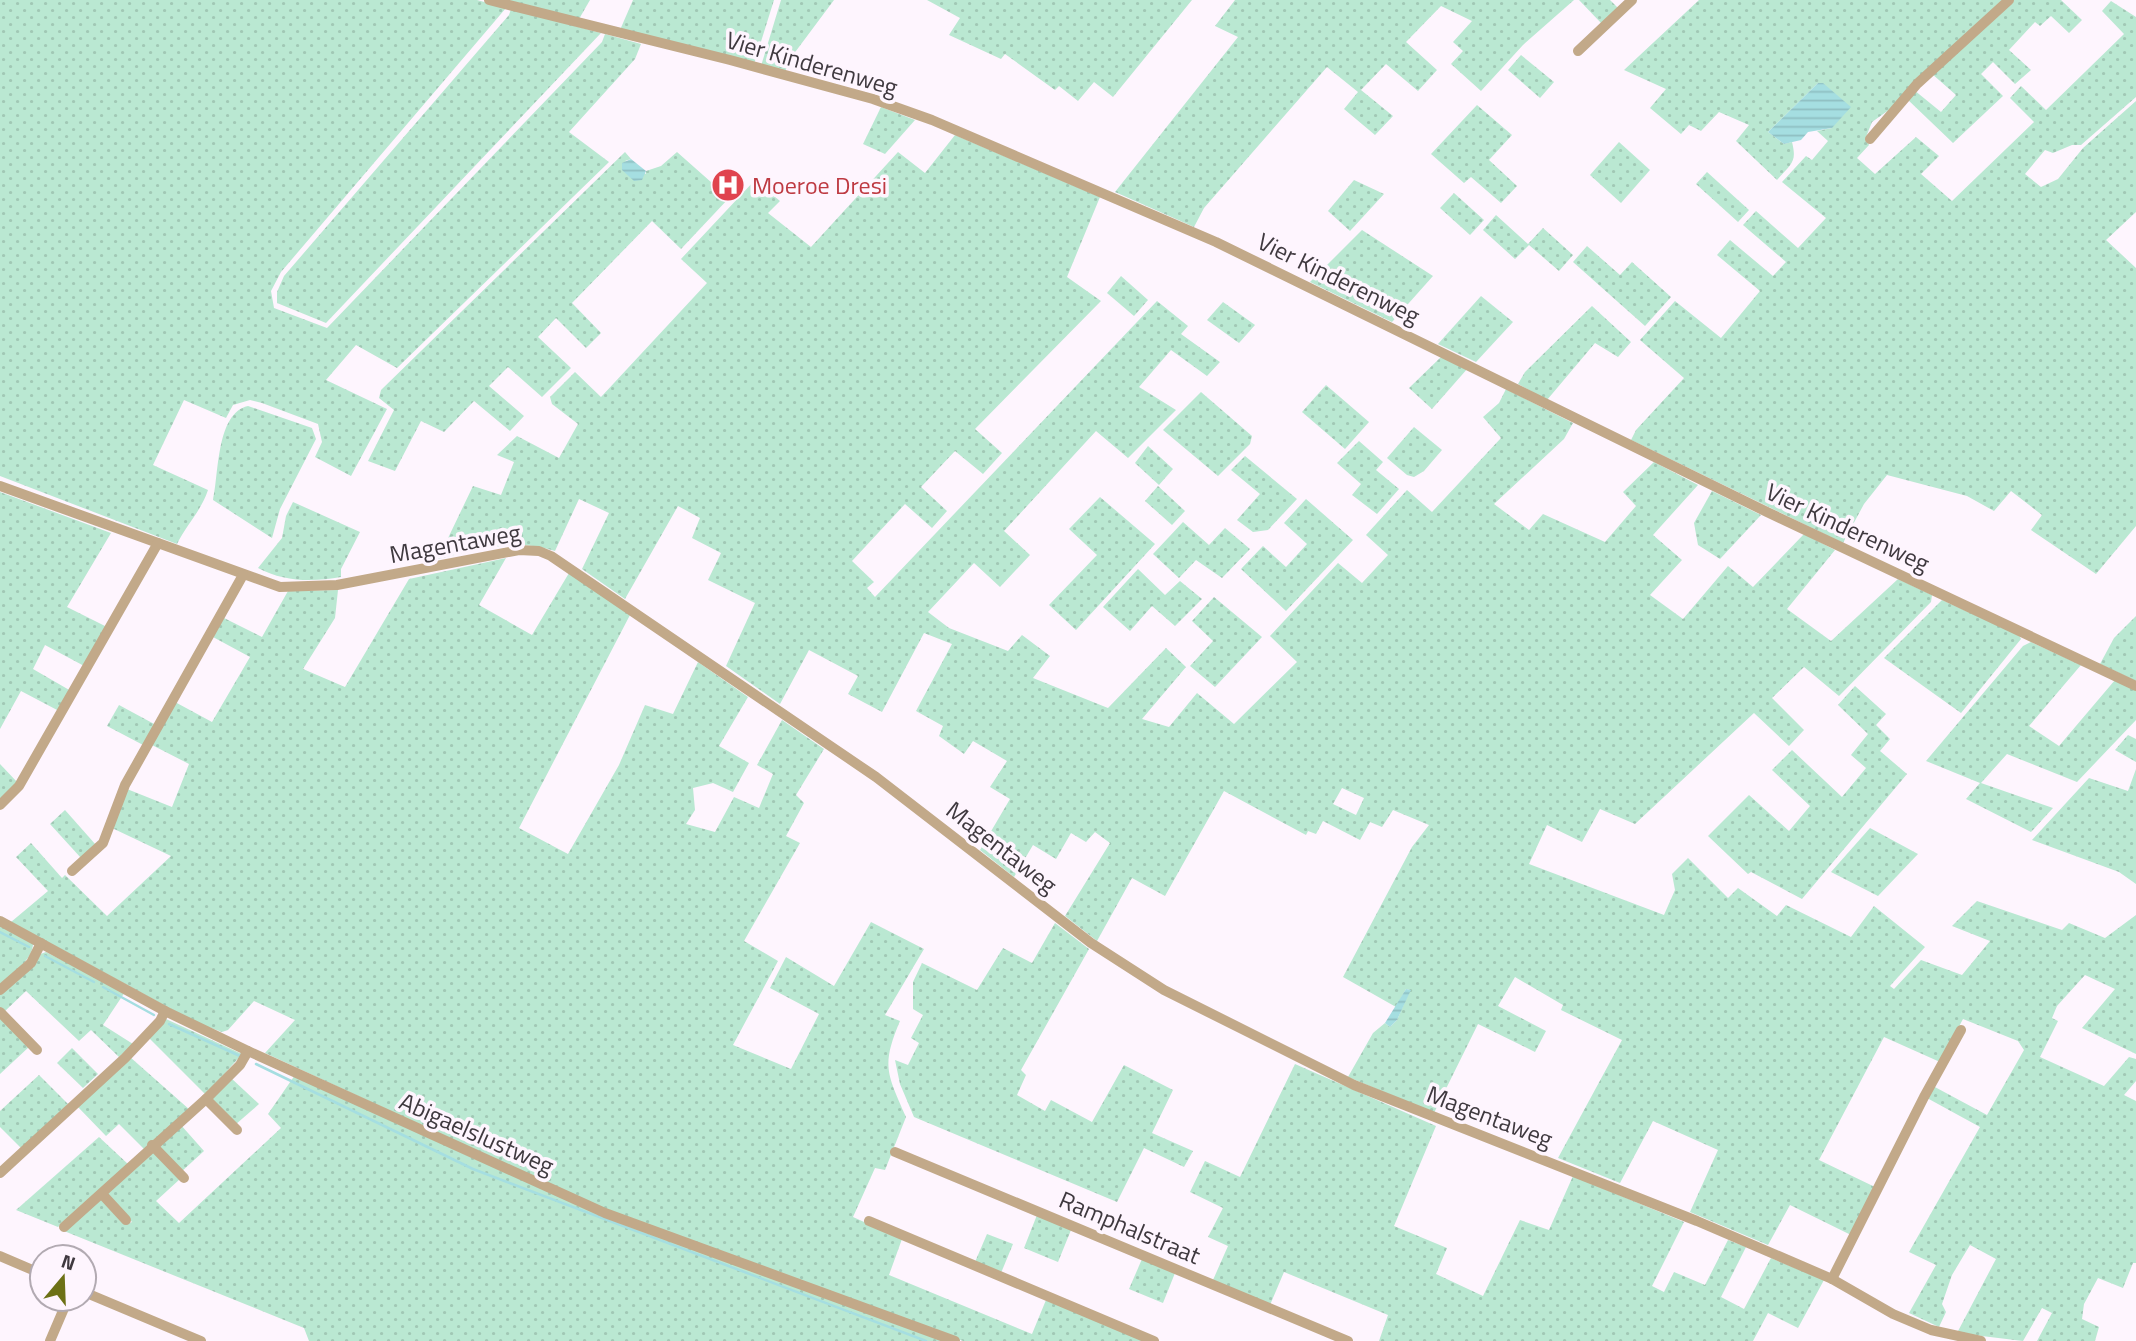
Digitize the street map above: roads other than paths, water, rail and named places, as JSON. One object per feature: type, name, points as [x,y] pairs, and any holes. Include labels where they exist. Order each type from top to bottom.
[{"type":"street","name":"Vier Kinderenweg","points":[[489,0],[873,99],[957,130],[1216,242],[1756,507],[2136,686]]},
{"type":"street","points":[[1578,51],[1632,0]]},
{"type":"street","points":[[1870,139],[1941,61],[2009,0]]},
{"type":"street","name":"Magentaweg","points":[[0,486],[280,587],[314,587],[409,573],[519,550],[539,551],[551,556],[876,777],[1091,943],[1164,989],[1354,1085],[1441,1122],[1604,1182],[1832,1279],[1893,1314],[1931,1330],[1981,1341]]},
{"type":"street","points":[[0,805],[19,786],[158,544]]},
{"type":"street","points":[[72,871],[103,843],[125,785],[243,575]]},
{"type":"street","name":"Abigaelslustweg","points":[[0,921],[165,1011],[605,1213],[955,1341]]},
{"type":"street","points":[[0,990],[31,963],[41,943]]},
{"type":"street","points":[[0,1173],[125,1058],[160,1021],[165,1011]]},
{"type":"street","points":[[0,1012],[37,1050]]},
{"type":"street","points":[[1832,1279],[1961,1030]]},
{"type":"street","points":[[64,1227],[206,1099],[240,1065],[248,1051]]},
{"type":"street","points":[[206,1099],[237,1130]]},
{"type":"street","points":[[152,1145],[184,1178]]},
{"type":"street","name":"Ramphalstraat","points":[[895,1152],[1348,1341]]},
{"type":"street","points":[[102,1194],[126,1220]]},
{"type":"street","points":[[869,1221],[1154,1341]]},
{"type":"street","points":[[0,1256],[28,1268]]},
{"type":"street","points":[[98,1298],[201,1341]]},
{"type":"street","points":[[50,1341],[62,1313]]},
{"type":"water","points":[[1818,83],[1823,83],[1851,107],[1832,128],[1808,132],[1801,140],[1784,144],[1768,132]]},
{"type":"water","points":[[631,159],[646,171],[642,180],[634,181],[622,170],[622,163]]},
{"type":"water","points":[[1406,989],[1411,990],[1397,1020],[1390,1027],[1385,1023]]},
{"type":"waterway","points":[[0,932],[29,947]]},
{"type":"waterway","points":[[45,956],[94,982]]},
{"type":"waterway","points":[[103,987],[154,1015]]},
{"type":"waterway","points":[[169,1024],[240,1056]]},
{"type":"waterway","points":[[256,1064],[473,1169],[926,1341]]},
{"type":"place","name":"Moeroe Dresi","points":[[728,185]]}]
